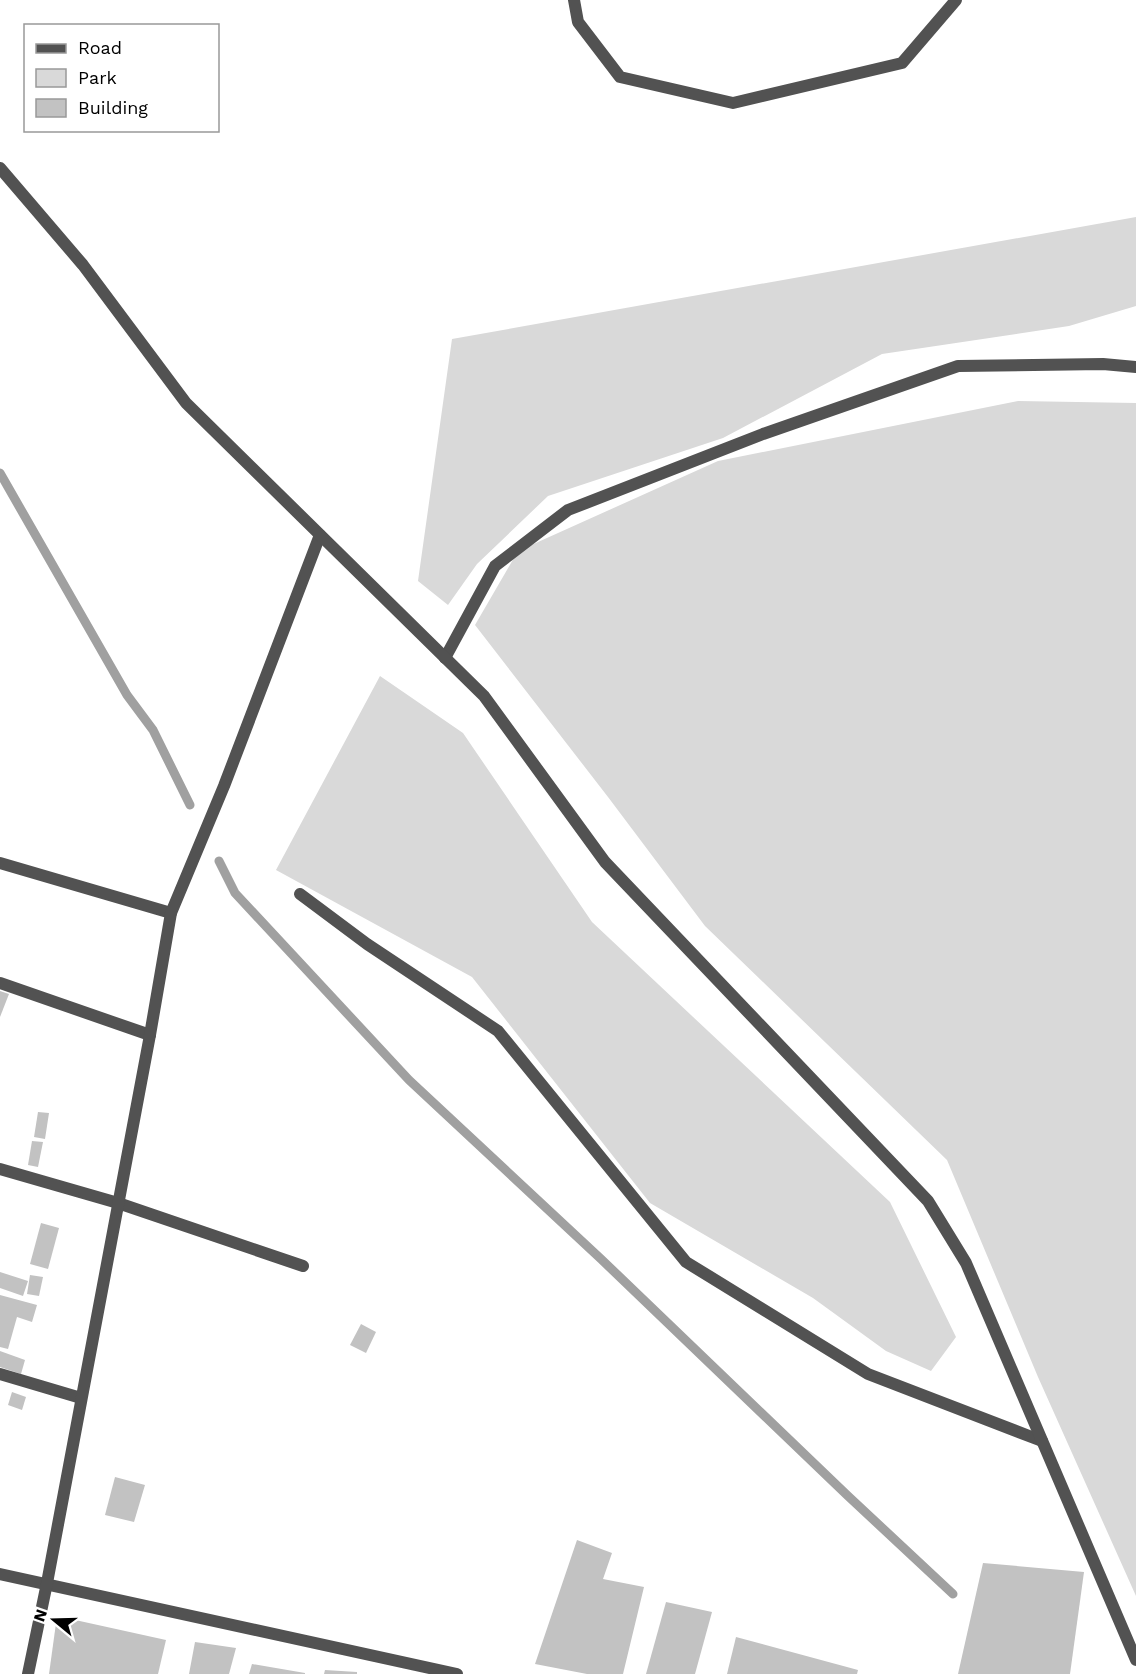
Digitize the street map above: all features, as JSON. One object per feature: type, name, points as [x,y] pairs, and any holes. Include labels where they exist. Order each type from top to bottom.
[{"type":"street","points":[[574,0],[578,22],[620,77],[733,103],[902,63],[956,0]]},
{"type":"street","points":[[0,168],[83,265],[186,403],[484,696],[605,862],[928,1201],[966,1263],[1136,1660]]},
{"type":"street","points":[[445,658],[495,566],[568,510],[763,434],[958,366],[1103,364],[1136,367]]},
{"type":"street","points":[[28,1674],[150,1035],[171,913],[224,786],[320,535]]},
{"type":"street","points":[[0,863],[171,913]]},
{"type":"street","points":[[300,894],[367,944],[498,1031],[686,1262],[868,1374],[1042,1441]]},
{"type":"street","points":[[0,983],[150,1035]]},
{"type":"street","points":[[0,1169],[118,1203],[303,1266]]},
{"type":"street","points":[[0,1374],[81,1398]]},
{"type":"street","points":[[0,1574],[457,1674]]},
{"type":"green space","points":[[1136,217],[1136,306],[1069,326],[882,354],[723,438],[548,496],[477,564],[448,605],[418,581],[452,339]]},
{"type":"green space","points":[[1018,401],[1136,403],[1136,1596],[1038,1377],[947,1160],[705,926],[475,625],[518,551],[718,461]]},
{"type":"green space","points":[[380,676],[463,733],[592,922],[890,1202],[956,1337],[931,1371],[886,1351],[813,1298],[650,1203],[472,977],[276,870]]},
{"type":"building","points":[[0,991],[9,994],[0,1017]]},
{"type":"building","points":[[38,1112],[49,1113],[45,1139],[34,1137]]},
{"type":"building","points":[[32,1141],[43,1142],[38,1167],[28,1165]]},
{"type":"building","points":[[41,1223],[59,1228],[48,1269],[30,1264]]},
{"type":"building","points":[[0,1272],[28,1281],[23,1296],[0,1288]]},
{"type":"building","points":[[30,1275],[43,1277],[39,1296],[27,1294]]},
{"type":"building","points":[[0,1295],[37,1305],[32,1322],[17,1317],[8,1349],[0,1347]]},
{"type":"building","points":[[361,1324],[376,1332],[366,1353],[350,1345]]},
{"type":"building","points":[[0,1351],[25,1360],[21,1374],[0,1367]]},
{"type":"building","points":[[12,1392],[26,1397],[22,1410],[8,1405]]},
{"type":"building","points":[[115,1477],[145,1485],[134,1522],[105,1515]]},
{"type":"building","points":[[577,1540],[612,1553],[603,1579],[644,1587],[623,1674],[587,1674],[535,1664]]},
{"type":"building","points":[[983,1563],[1084,1572],[1070,1674],[958,1674]]},
{"type":"building","points":[[666,1602],[712,1612],[695,1674],[646,1674]]},
{"type":"building","points":[[57,1616],[166,1640],[158,1674],[49,1674]]},
{"type":"building","points":[[736,1637],[858,1670],[857,1674],[727,1674]]},
{"type":"building","points":[[195,1642],[236,1648],[229,1674],[189,1674]]},
{"type":"building","points":[[252,1664],[305,1673],[305,1674],[249,1674]]},
{"type":"building","points":[[325,1670],[357,1672],[357,1674],[324,1674]]},
{"type":"waterway","points":[[0,473],[127,695],[153,730],[190,805]]},
{"type":"waterway","points":[[219,861],[235,893],[409,1080],[953,1594]]}]
